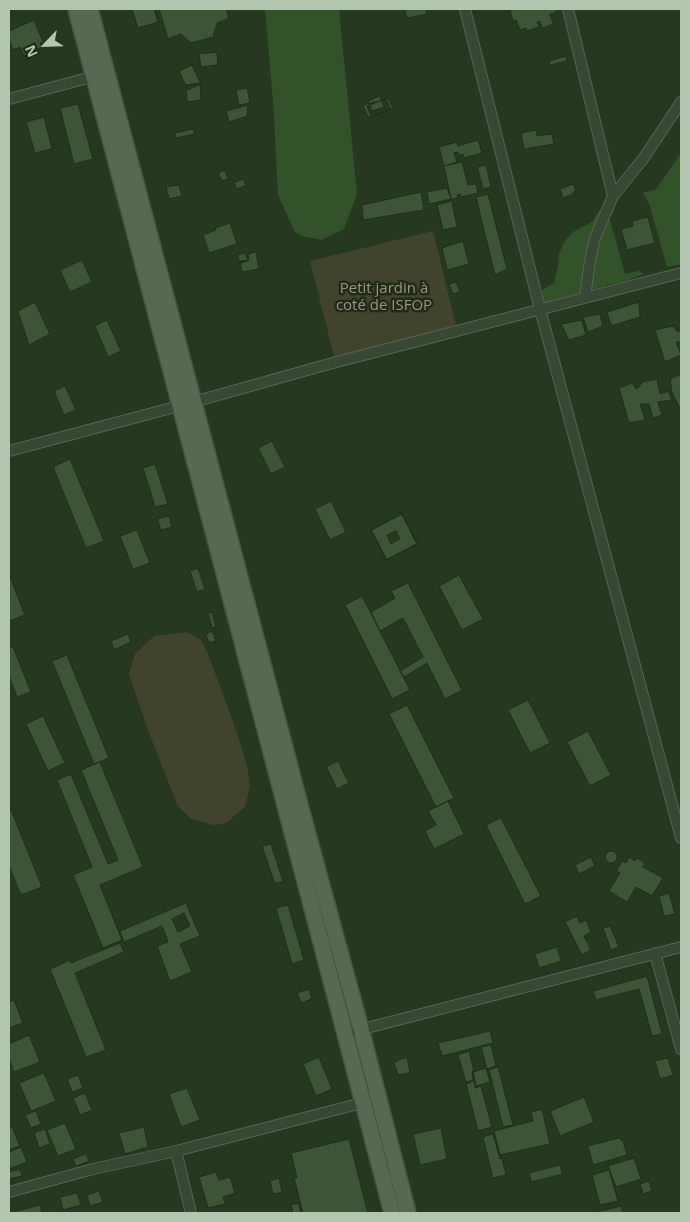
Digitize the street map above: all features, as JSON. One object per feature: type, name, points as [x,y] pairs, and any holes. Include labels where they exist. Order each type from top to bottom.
[{"type":"main road","points":[[76,9],[101,75],[194,401],[296,818],[344,1033],[392,1213]]},
{"type":"main road","points":[[90,9],[101,75],[179,406],[296,818],[361,1029],[408,1213]]},
{"type":"street","points":[[465,9],[540,309],[681,838]]},
{"type":"street","points":[[568,9],[613,196]]},
{"type":"street","points":[[9,99],[101,75]]},
{"type":"street","points":[[585,297],[595,238],[613,196],[642,160],[681,102]]},
{"type":"street","points":[[9,451],[329,364],[681,273]]},
{"type":"street","points":[[344,1033],[681,947]]},
{"type":"street","points":[[656,953],[681,1049]]},
{"type":"street","points":[[9,1192],[94,1169],[176,1151],[362,1104]]},
{"type":"street","points":[[176,1151],[191,1213]]},
{"type":"green space","name":"Petit jardin à coté de ISFOP","points":[[433,231],[458,334],[336,364],[310,261]]},
{"type":"green space","points":[[187,632],[201,640],[210,659],[247,766],[250,786],[245,807],[226,823],[214,825],[191,819],[178,806],[149,733],[129,674],[135,654],[154,636]]},
{"type":"shaded area","points":[[265,9],[339,9],[357,194],[344,229],[321,240],[302,236],[295,232],[278,195],[274,115]]},
{"type":"shaded area","points":[[681,153],[681,264],[667,267],[650,206],[643,193],[656,189]]},
{"type":"shaded area","points":[[600,210],[610,220],[625,274],[639,271],[644,274],[622,282],[544,303],[542,290],[554,283],[559,253],[565,241],[573,232],[592,222]]},
{"type":"building","points":[[132,9],[154,9],[158,22],[138,28]]},
{"type":"building","points":[[159,9],[226,9],[229,18],[217,23],[213,37],[191,43],[181,34],[168,39]]},
{"type":"building","points":[[426,9],[427,14],[407,18],[405,10]]},
{"type":"building","points":[[513,9],[556,9],[557,12],[550,14],[553,24],[542,28],[540,21],[537,22],[539,27],[527,31],[526,28],[520,30],[516,20],[513,21],[510,11]]},
{"type":"building","points":[[34,20],[43,42],[40,43],[42,47],[24,56],[20,47],[13,50],[9,39],[9,31]]},
{"type":"building","points":[[217,52],[218,65],[201,67],[199,54]]},
{"type":"building","points":[[566,56],[567,61],[550,65],[549,61]]},
{"type":"building","points":[[192,65],[201,84],[188,90],[179,71]]},
{"type":"building","points":[[200,83],[201,100],[187,102],[186,85]]},
{"type":"building","points":[[247,88],[250,103],[239,105],[236,90]]},
{"type":"building","points":[[380,96],[384,107],[372,111],[368,101]]},
{"type":"building","points":[[388,98],[393,108],[371,117],[367,106]]},
{"type":"building","points":[[386,99],[391,110],[368,117],[363,105]]},
{"type":"building","points":[[78,104],[93,159],[74,164],[60,108]]},
{"type":"building","points":[[248,105],[247,116],[229,122],[226,111]]},
{"type":"building","points":[[44,117],[52,149],[35,153],[26,122]]},
{"type":"building","points":[[193,129],[195,134],[176,138],[175,133]]},
{"type":"building","points":[[536,130],[537,136],[552,134],[554,144],[524,149],[521,133]]},
{"type":"building","points":[[478,140],[482,153],[464,158],[463,154],[458,155],[458,152],[454,153],[457,162],[444,166],[439,147],[457,142],[458,146]]},
{"type":"building","points":[[462,162],[468,185],[476,184],[478,193],[461,197],[460,194],[457,195],[458,198],[451,199],[444,166]]},
{"type":"building","points":[[486,165],[491,187],[483,189],[477,167]]},
{"type":"building","points":[[225,170],[228,179],[222,181],[218,173]]},
{"type":"building","points":[[243,179],[246,185],[237,189],[234,183]]},
{"type":"building","points":[[573,184],[576,191],[563,198],[560,189]]},
{"type":"building","points":[[179,185],[182,196],[169,199],[166,187]]},
{"type":"building","points":[[447,188],[451,199],[429,204],[427,192]]},
{"type":"building","points":[[421,192],[424,210],[363,220],[362,205]]},
{"type":"building","points":[[488,194],[507,269],[495,275],[476,197]]},
{"type":"building","points":[[452,201],[457,227],[443,230],[437,205]]},
{"type":"building","points":[[648,217],[655,243],[627,250],[621,229],[633,226],[632,221]]},
{"type":"building","points":[[230,223],[237,244],[209,253],[203,235],[216,230],[215,228]]},
{"type":"building","points":[[463,241],[469,264],[447,270],[442,248]]},
{"type":"building","points":[[256,252],[259,269],[242,272],[240,261],[249,260],[248,254]]},
{"type":"building","points":[[245,253],[248,261],[240,263],[237,255]]},
{"type":"building","points":[[82,260],[92,282],[70,292],[60,270]]},
{"type":"building","points":[[456,282],[460,292],[453,294],[449,284]]},
{"type":"building","points":[[35,302],[50,334],[29,345],[18,311]]},
{"type":"building","points":[[639,302],[640,317],[611,326],[607,312]]},
{"type":"building","points":[[600,314],[603,326],[588,332],[583,317]]},
{"type":"building","points":[[107,320],[121,351],[108,357],[95,326]]},
{"type":"building","points":[[582,320],[586,335],[569,340],[561,324]]},
{"type":"building","points":[[673,326],[678,332],[681,330],[681,342],[676,342],[681,355],[665,362],[655,330]]},
{"type":"building","points":[[681,374],[681,411],[672,392],[670,379]]},
{"type":"building","points":[[657,379],[660,394],[668,391],[672,400],[658,402],[662,415],[653,418],[649,404],[640,404],[645,420],[629,423],[619,388],[632,383],[636,389],[642,382]]},
{"type":"building","points":[[65,386],[76,410],[64,415],[54,391]]},
{"type":"building","points":[[272,441],[285,467],[271,474],[258,448]]},
{"type":"building","points":[[70,459],[104,541],[86,548],[53,467]]},
{"type":"building","points":[[155,464],[168,504],[155,507],[143,468]]},
{"type":"building","points":[[331,501],[346,532],[330,540],[315,509]]},
{"type":"building","points":[[401,513],[418,544],[387,560],[371,530]]},
{"type":"building","points":[[402,514],[417,544],[386,560],[371,530]],"holes":[[[396,531],[400,539],[391,544],[387,535]]]},
{"type":"building","points":[[402,514],[417,544],[386,560],[371,530]]},
{"type":"building","points":[[169,516],[172,527],[161,530],[157,519]]},
{"type":"building","points":[[137,530],[150,563],[133,569],[120,536]]},
{"type":"building","points":[[198,568],[205,589],[197,592],[190,571]]},
{"type":"building","points":[[9,574],[25,615],[9,621]]},
{"type":"building","points":[[459,575],[483,619],[462,630],[439,586]]},
{"type":"building","points":[[408,583],[462,690],[445,699],[427,663],[404,677],[400,671],[423,657],[403,618],[380,631],[371,612],[395,598],[391,591]]},
{"type":"building","points":[[362,596],[410,690],[392,699],[345,605]]},
{"type":"building","points":[[212,612],[216,627],[212,628],[208,613]]},
{"type":"building","points":[[212,631],[216,641],[209,643],[206,634]]},
{"type":"building","points":[[128,634],[131,642],[114,650],[111,641]]},
{"type":"building","points":[[13,647],[31,692],[17,697],[9,676],[9,648]]},
{"type":"building","points":[[67,655],[109,758],[94,764],[52,661]]},
{"type":"building","points":[[528,700],[550,743],[530,753],[508,710]]},
{"type":"building","points":[[407,705],[454,798],[436,807],[389,714]]},
{"type":"building","points":[[43,716],[65,763],[48,771],[26,724]]},
{"type":"building","points":[[588,731],[611,775],[590,786],[567,742]]},
{"type":"building","points":[[338,761],[349,783],[337,789],[326,767]]},
{"type":"building","points":[[100,762],[143,867],[100,885],[122,940],[103,948],[73,875],[92,867],[57,780],[71,774],[108,864],[118,860],[81,770]]},
{"type":"building","points":[[448,801],[464,834],[434,849],[425,831],[436,825],[428,811]]},
{"type":"building","points":[[9,805],[42,887],[21,895],[9,866]]},
{"type":"building","points":[[501,818],[541,896],[525,904],[486,825]]},
{"type":"building","points":[[271,844],[283,881],[275,884],[262,846]]},
{"type":"building","points":[[609,851],[613,851],[617,857],[613,863],[609,863],[605,859],[605,855]]},
{"type":"building","points":[[591,857],[595,866],[579,874],[575,865]]},
{"type":"building","points":[[629,857],[635,861],[637,858],[645,863],[643,867],[663,878],[652,896],[636,887],[627,902],[609,891],[620,873],[616,871],[622,861],[626,863]]},
{"type":"building","points":[[669,893],[675,914],[664,916],[659,896]]},
{"type":"building","points":[[186,903],[200,936],[180,944],[192,972],[170,981],[157,946],[168,942],[162,926],[124,942],[120,931]],"holes":[[[184,913],[190,926],[178,932],[172,919]]]},
{"type":"building","points":[[288,905],[304,960],[292,964],[276,908]]},
{"type":"building","points":[[577,916],[580,923],[586,920],[591,932],[584,936],[591,950],[582,955],[565,922]]},
{"type":"building","points":[[610,926],[619,947],[611,950],[603,928]]},
{"type":"building","points":[[120,943],[124,952],[75,973],[106,1050],[86,1057],[50,969],[70,960],[71,963]]},
{"type":"building","points":[[557,947],[561,961],[539,968],[535,954]]},
{"type":"building","points":[[647,976],[662,1034],[652,1036],[639,989],[596,1000],[593,991]]},
{"type":"building","points":[[309,989],[312,999],[301,1003],[297,993]]},
{"type":"building","points":[[14,1000],[23,1023],[9,1028],[9,1002]]},
{"type":"building","points":[[490,1031],[493,1043],[442,1056],[438,1043]]},
{"type":"building","points":[[29,1035],[40,1062],[14,1072],[9,1059],[9,1044]]},
{"type":"building","points":[[491,1045],[496,1066],[487,1069],[481,1047]]},
{"type":"building","points":[[469,1051],[474,1071],[472,1071],[473,1080],[466,1082],[458,1055]]},
{"type":"building","points":[[319,1057],[332,1089],[316,1096],[303,1064]]},
{"type":"building","points":[[407,1057],[410,1073],[398,1075],[394,1062]]},
{"type":"building","points":[[668,1058],[673,1075],[660,1079],[655,1061]]},
{"type":"building","points":[[498,1067],[513,1125],[503,1127],[489,1070]]},
{"type":"building","points":[[486,1068],[490,1082],[476,1086],[473,1072]]},
{"type":"building","points":[[44,1073],[56,1101],[31,1111],[19,1083]]},
{"type":"building","points":[[78,1075],[83,1088],[72,1092],[67,1079]]},
{"type":"building","points":[[474,1081],[475,1088],[481,1086],[492,1127],[478,1131],[466,1084]]},
{"type":"building","points":[[187,1088],[200,1120],[181,1127],[169,1094]]},
{"type":"building","points":[[85,1093],[92,1110],[80,1115],[73,1098]]},
{"type":"building","points":[[584,1097],[594,1122],[560,1136],[550,1111]]},
{"type":"building","points":[[542,1109],[550,1144],[500,1155],[494,1131],[533,1121],[531,1112]]},
{"type":"building","points":[[36,1111],[41,1124],[31,1128],[25,1115]]},
{"type":"building","points":[[65,1123],[76,1149],[58,1156],[47,1130]]},
{"type":"building","points":[[12,1127],[20,1146],[9,1150],[9,1129]]},
{"type":"building","points":[[144,1127],[148,1147],[125,1154],[119,1133]]},
{"type":"building","points":[[441,1128],[447,1159],[420,1165],[413,1134]]},
{"type":"building","points":[[45,1129],[50,1144],[39,1148],[34,1133]]},
{"type":"building","points":[[493,1134],[506,1175],[493,1178],[483,1137]]},
{"type":"building","points":[[619,1138],[623,1141],[627,1155],[593,1165],[588,1146]]},
{"type":"building","points":[[349,1139],[368,1213],[303,1213],[294,1178],[297,1178],[291,1153]]},
{"type":"building","points":[[21,1147],[27,1162],[9,1169],[9,1152]]},
{"type":"building","points":[[86,1154],[89,1161],[76,1166],[73,1159]]},
{"type":"building","points":[[634,1158],[641,1179],[616,1187],[608,1166]]},
{"type":"building","points":[[560,1165],[563,1174],[531,1182],[529,1173]]},
{"type":"building","points":[[20,1169],[22,1176],[9,1179],[9,1172]]},
{"type":"building","points":[[609,1170],[618,1201],[600,1205],[592,1175]]},
{"type":"building","points":[[216,1172],[219,1180],[230,1177],[235,1193],[223,1197],[225,1204],[208,1208],[199,1177]]},
{"type":"building","points":[[279,1178],[282,1192],[273,1194],[270,1181]]},
{"type":"building","points":[[649,1181],[652,1191],[643,1194],[640,1184]]},
{"type":"building","points":[[99,1191],[103,1202],[90,1206],[87,1195]]},
{"type":"building","points":[[77,1193],[81,1205],[63,1210],[60,1197]]},
{"type":"building","points":[[298,1203],[301,1213],[293,1213],[291,1205]]},
{"type":"building","points":[[40,1205],[42,1213],[9,1213]]},
{"type":"building","points":[[621,1206],[623,1213],[593,1213]]}]
